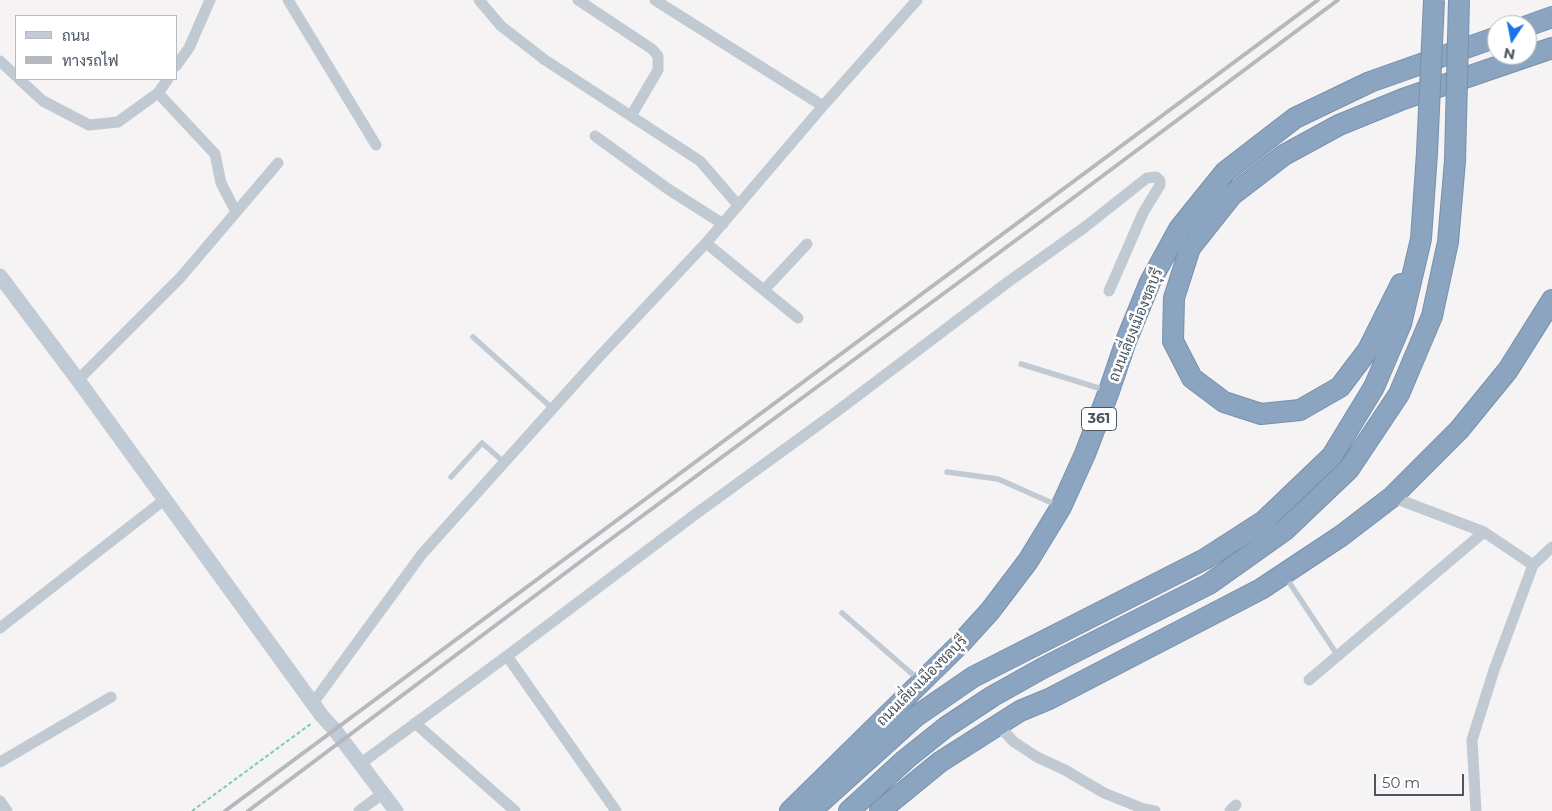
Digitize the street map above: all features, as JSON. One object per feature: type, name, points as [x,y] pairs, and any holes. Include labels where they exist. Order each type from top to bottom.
[{"type":"highway","points":[[811,811],[915,717],[972,677],[1204,559],[1264,521],[1332,456],[1374,387],[1400,324],[1421,239],[1434,0]]},
{"type":"highway","points":[[849,811],[946,727],[994,696],[1043,668],[1209,584],[1285,530],[1349,469],[1399,394],[1432,316],[1448,242],[1454,161],[1459,0]]},
{"type":"highway","points":[[1537,22],[1552,17]]},
{"type":"highway","name":"ถนนเลี่ยงเมืองชลบุรี","points":[[790,811],[960,644],[990,611],[1028,561],[1060,507],[1085,454],[1126,341],[1150,282],[1179,229],[1225,172],[1295,118],[1370,82],[1487,41]]},
{"type":"highway","points":[[1421,239],[1393,302],[1368,350],[1340,387],[1300,410],[1261,414],[1224,402],[1192,378],[1173,341],[1174,298],[1190,248],[1232,195],[1284,155],[1339,125],[1402,99],[1552,48]]},
{"type":"highway","points":[[880,811],[940,762],[998,725],[1261,589],[1341,536],[1392,497],[1459,430],[1508,370],[1552,300]]},
{"type":"street","points":[[178,63],[189,48],[210,0]]},
{"type":"street","points":[[288,0],[376,145]]},
{"type":"street","points":[[479,0],[501,26],[545,60],[700,161],[738,205]]},
{"type":"street","points":[[578,0],[652,48],[658,56],[658,70],[631,116]]},
{"type":"street","points":[[655,0],[823,106]]},
{"type":"street","points":[[318,710],[422,554],[723,224],[823,106],[917,0]]},
{"type":"street","points":[[0,61],[15,75]]},
{"type":"street","points":[[20,80],[43,101],[89,125],[118,122],[158,93],[167,80]]},
{"type":"street","points":[[158,93],[215,154],[221,183],[236,212]]},
{"type":"street","points":[[595,136],[668,189],[723,224]]},
{"type":"street","points":[[78,380],[180,278],[278,164]]},
{"type":"street","points":[[360,764],[836,412],[1008,282],[1085,227],[1147,178],[1156,178],[1160,181],[1160,185],[1143,213],[1110,291]]},
{"type":"street","points":[[706,243],[798,318]]},
{"type":"street","points":[[764,290],[808,244]]},
{"type":"street","points":[[0,276],[318,710],[396,811]]},
{"type":"street","points":[[1392,497],[1484,532],[1533,564]]},
{"type":"street","points":[[0,628],[164,500]]},
{"type":"street","points":[[1309,680],[1484,532]]},
{"type":"street","points":[[1476,811],[1472,740],[1494,670],[1533,564],[1552,547]]},
{"type":"street","points":[[507,656],[616,811]]},
{"type":"street","points":[[0,762],[111,697]]},
{"type":"street","points":[[415,723],[515,811]]},
{"type":"street","points":[[998,725],[1014,742],[1037,757],[1065,770],[1104,793],[1144,809],[1155,811]]},
{"type":"street","points":[[359,811],[382,794]]},
{"type":"street","points":[[0,801],[7,811]]},
{"type":"lane","points":[[473,337],[553,409]]},
{"type":"lane","points":[[1021,364],[1109,391]]},
{"type":"lane","points":[[451,477],[482,443],[505,463]]},
{"type":"lane","points":[[947,472],[998,479],[1060,507]]},
{"type":"lane","points":[[1284,574],[1338,656]]},
{"type":"lane","points":[[842,613],[921,682]]},
{"type":"path","points":[[192,811],[318,710]]},
{"type":"railway","points":[[225,811],[1318,0]]},
{"type":"railway","points":[[248,811],[592,553],[1338,0]]}]
